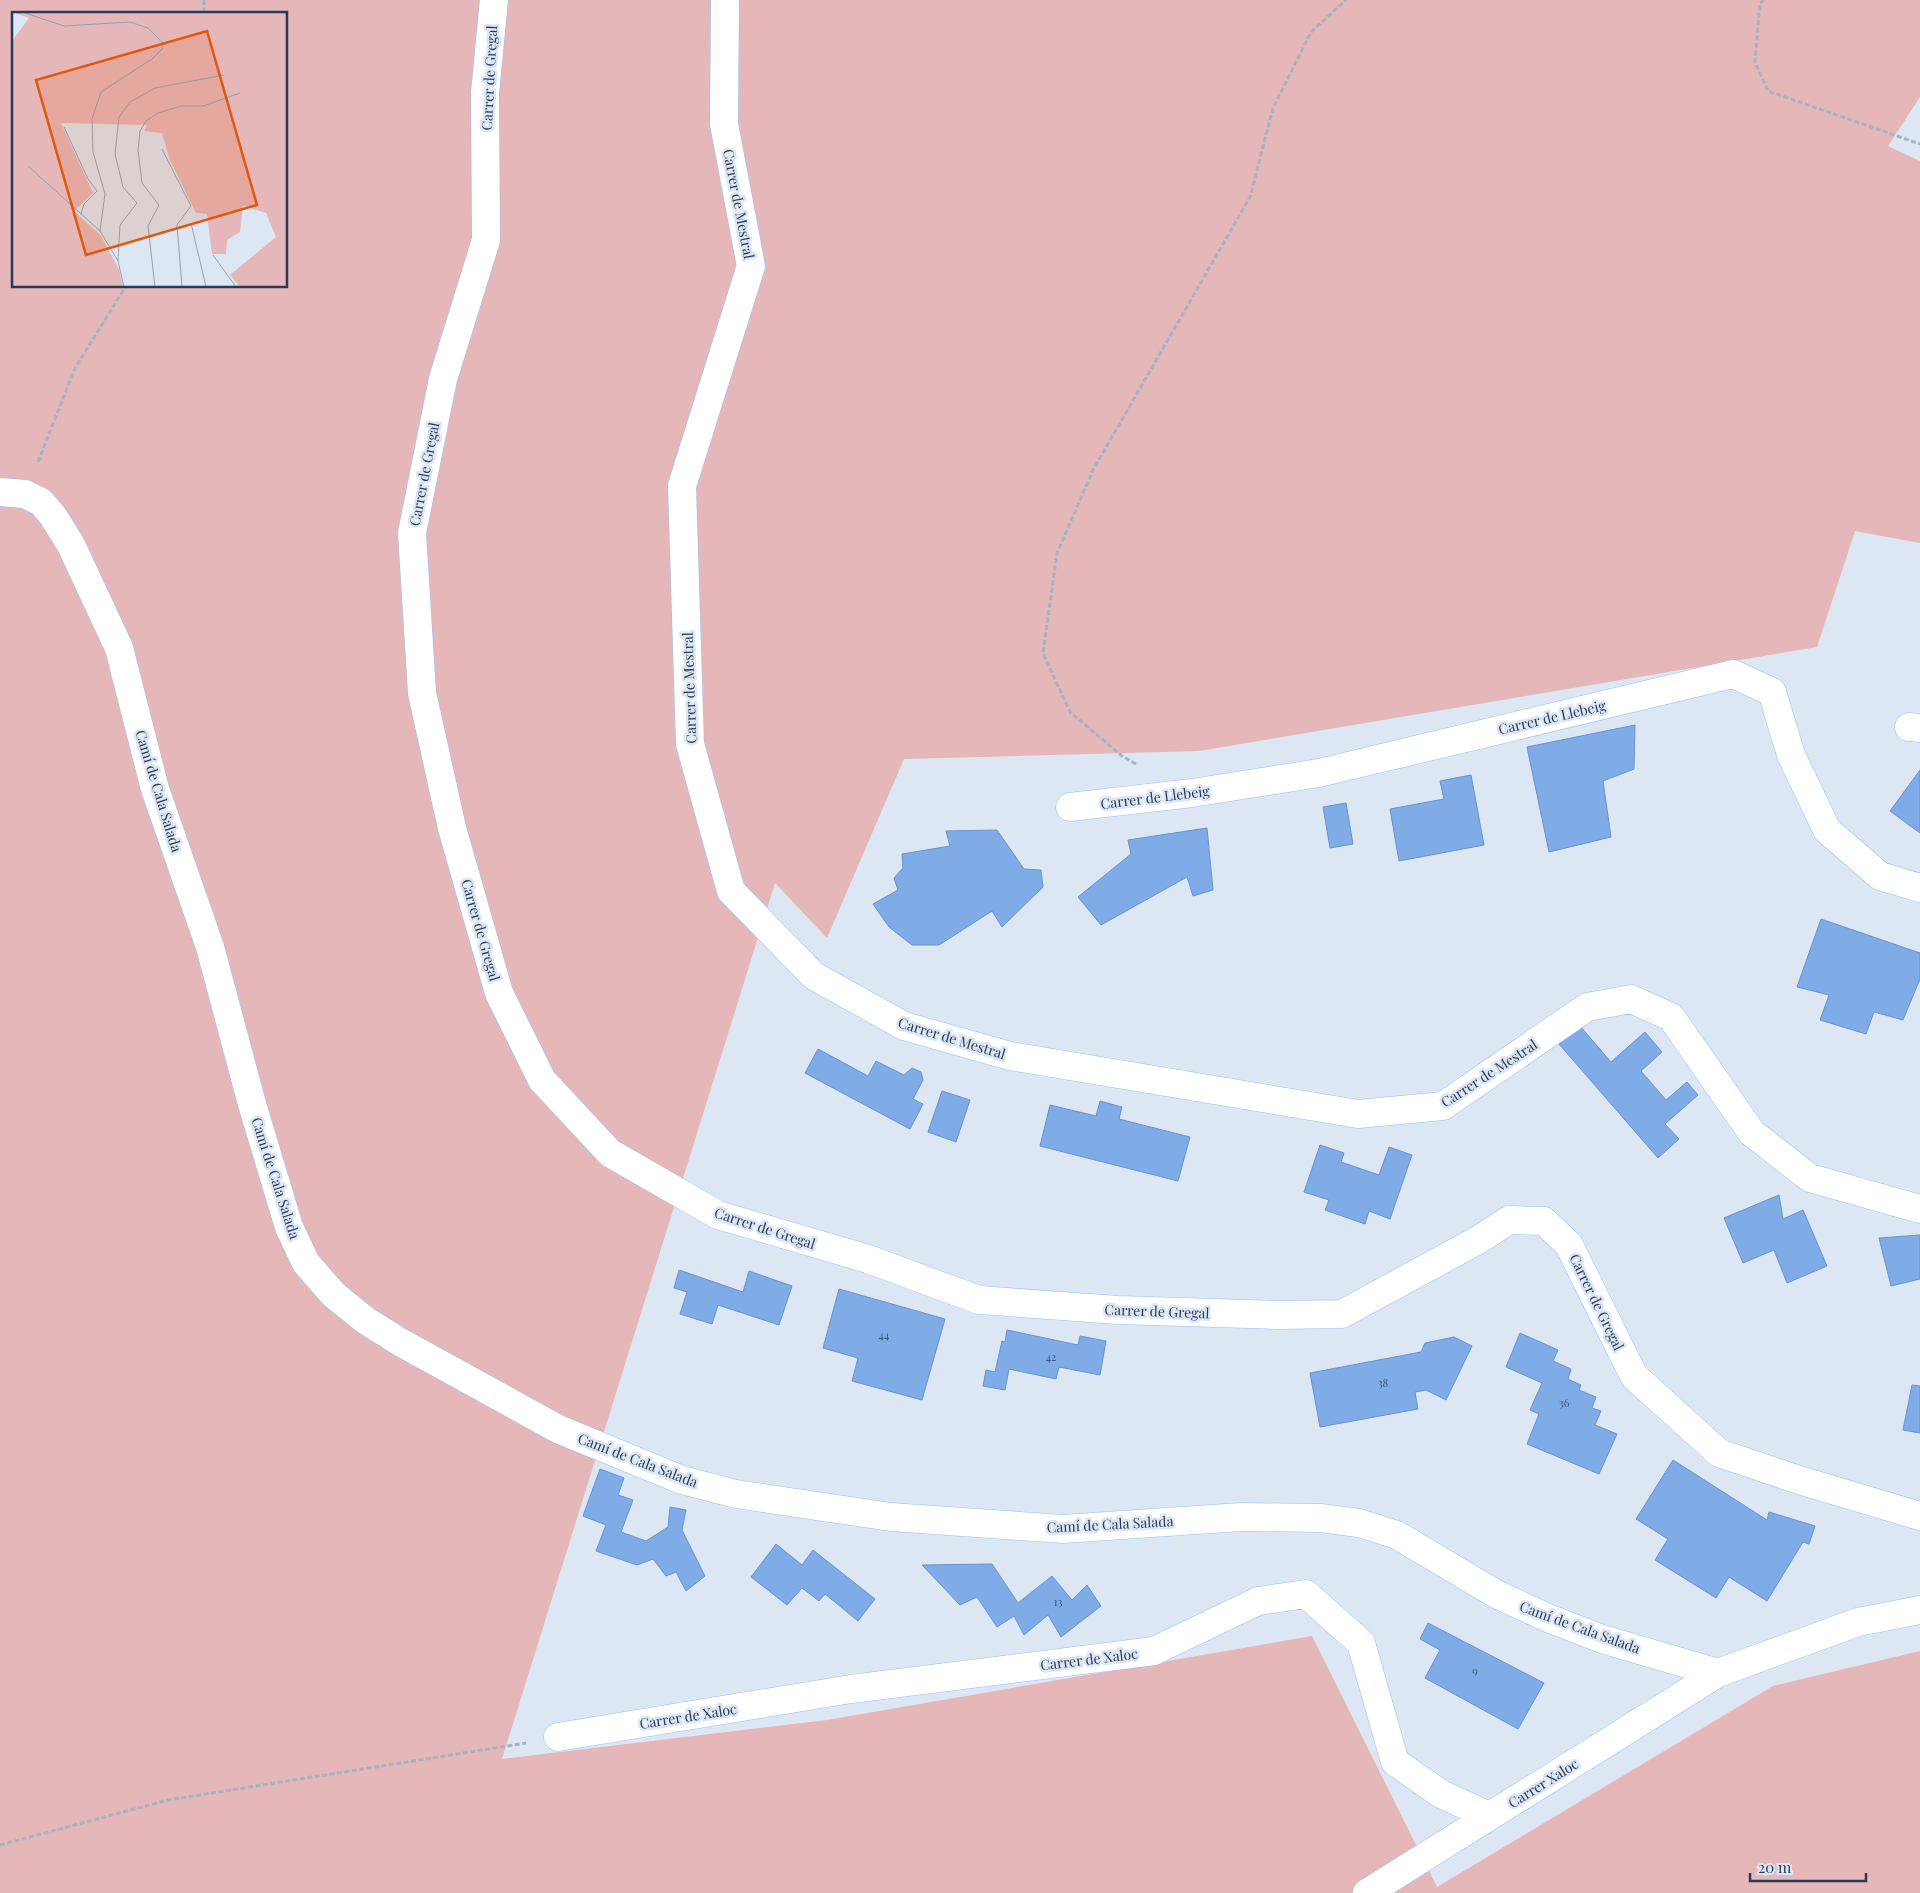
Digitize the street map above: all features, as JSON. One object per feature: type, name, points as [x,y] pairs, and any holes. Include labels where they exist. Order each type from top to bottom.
[{"type":"street","name":"Carrer de Gregal","points":[[494,0],[485,94],[486,240],[443,379],[412,533],[422,693],[452,828],[499,993],[542,1080],[610,1153],[718,1215],[868,1259],[979,1300],[1128,1310],[1280,1316],[1342,1314],[1480,1239],[1509,1220],[1544,1220],[1569,1245],[1634,1376],[1719,1453],[1798,1480],[1920,1516]]},
{"type":"street","name":"Carrer de Mestral","points":[[725,0],[724,124],[751,266],[682,486],[690,744],[732,892],[814,976],[904,1026],[1010,1056],[1358,1114],[1443,1106],[1587,1007],[1632,999],[1671,1017],[1752,1133],[1810,1178],[1920,1209]]},
{"type":"street","name":"Camí de Cala Salada","points":[[13,493],[41,502],[71,544],[119,648],[155,789],[210,947],[252,1104],[289,1227],[306,1263],[318,1279],[365,1320],[558,1429],[682,1480],[736,1494],[891,1517],[1063,1529],[1241,1517],[1320,1518],[1359,1523],[1397,1535],[1496,1594],[1548,1618],[1602,1638],[1718,1673]]},
{"type":"street","name":"Carrer de Llebeig","points":[[1070,807],[1192,793],[1319,773],[1733,674],[1772,692],[1790,754],[1828,830],[1880,876],[1920,888]]},
{"type":"street","name":"Carrer de Xaloc","points":[[558,1737],[851,1689],[1154,1651],[1258,1601],[1306,1594],[1361,1643],[1395,1762],[1441,1794],[1489,1816]]},
{"type":"street","points":[[1718,1673],[1858,1622],[1920,1610]]},
{"type":"street","name":"Carrer Xaloc","points":[[1367,1893],[1718,1673]]},
{"type":"path","points":[[1139,765],[1122,756],[1070,712],[1044,653],[1057,553],[1093,470],[1250,197],[1273,108],[1311,32],[1346,0]]},
{"type":"path","points":[[1764,0],[1760,3],[1755,62],[1768,91],[1920,144]]},
{"type":"path","points":[[13,493],[75,368],[125,288]]},
{"type":"path","points":[[0,1845],[168,1800],[558,1737]]},
{"type":"shaded area","points":[[0,0],[1920,0],[1920,97],[1888,146],[1920,161],[1920,543],[1855,531],[1817,647],[1199,751],[904,759],[827,938],[775,883],[502,1759],[827,1720],[1312,1636],[1437,1887],[1773,1686],[1920,1651],[1920,1893],[0,1893]]},
{"type":"building","points":[[1635,725],[1634,769],[1603,781],[1611,837],[1549,852],[1527,747]]},
{"type":"building","points":[[1920,770],[1920,833],[1890,811]]},
{"type":"building","points":[[1471,775],[1484,845],[1399,861],[1390,809],[1444,799],[1440,781]]},
{"type":"building","points":[[1346,803],[1353,844],[1330,848],[1323,807]]},
{"type":"building","points":[[1207,828],[1213,890],[1193,896],[1187,877],[1101,925],[1078,897],[1131,854],[1128,840]]},
{"type":"building","points":[[997,830],[1024,869],[1041,870],[1043,887],[1002,927],[992,911],[939,945],[912,945],[889,927],[873,904],[898,890],[894,878],[903,868],[902,854],[950,846],[946,831]]},
{"type":"building","points":[[1821,919],[1920,953],[1920,979],[1903,1020],[1874,1012],[1866,1034],[1820,1020],[1829,995],[1797,987]]},
{"type":"building","points":[[1580,1026],[1611,1062],[1645,1032],[1662,1052],[1641,1071],[1666,1100],[1687,1082],[1698,1095],[1665,1124],[1679,1139],[1658,1158],[1559,1044]]},
{"type":"building","points":[[818,1049],[868,1076],[876,1061],[904,1075],[912,1068],[921,1072],[923,1080],[913,1099],[923,1104],[910,1129],[805,1073]]},
{"type":"building","points":[[942,1091],[970,1100],[956,1142],[928,1132]]},
{"type":"building","points":[[1100,1101],[1122,1107],[1119,1119],[1190,1137],[1178,1181],[1040,1146],[1050,1105],[1096,1116]]},
{"type":"building","points":[[1320,1145],[1344,1153],[1341,1162],[1379,1175],[1389,1147],[1412,1155],[1390,1219],[1369,1211],[1365,1224],[1325,1210],[1329,1200],[1304,1192]]},
{"type":"building","points":[[1779,1195],[1783,1219],[1803,1210],[1827,1266],[1787,1283],[1774,1250],[1743,1263],[1724,1218]]},
{"type":"building","points":[[1920,1235],[1920,1279],[1891,1286],[1879,1238]]},
{"type":"building","points":[[679,1270],[743,1292],[749,1271],[792,1286],[779,1325],[718,1305],[712,1324],[680,1314],[687,1292],[674,1288]]},
{"type":"building","points":[[839,1289],[945,1319],[922,1400],[852,1381],[858,1358],[823,1348]]},
{"type":"building","points":[[1007,1330],[1078,1345],[1080,1336],[1106,1341],[1100,1375],[1059,1367],[1056,1379],[1009,1369],[1005,1390],[983,1386],[986,1370],[995,1372],[1002,1341],[1005,1342]]},
{"type":"building","points":[[1520,1333],[1558,1350],[1553,1361],[1571,1369],[1568,1379],[1581,1385],[1579,1390],[1596,1397],[1592,1408],[1601,1411],[1595,1425],[1617,1434],[1599,1474],[1527,1444],[1539,1414],[1530,1410],[1542,1383],[1506,1367]]},
{"type":"building","points":[[1454,1337],[1472,1346],[1446,1400],[1426,1390],[1415,1392],[1418,1409],[1320,1427],[1310,1373],[1421,1352],[1425,1343]]},
{"type":"building","points":[[1912,1385],[1920,1386],[1920,1433],[1903,1430]]},
{"type":"building","points":[[1673,1460],[1767,1520],[1769,1512],[1815,1526],[1809,1544],[1803,1542],[1767,1601],[1729,1577],[1716,1598],[1655,1560],[1668,1539],[1636,1519]]},
{"type":"building","points":[[600,1469],[624,1478],[618,1495],[633,1500],[621,1532],[646,1541],[668,1527],[670,1507],[686,1510],[682,1530],[705,1576],[686,1591],[676,1572],[666,1576],[653,1559],[637,1565],[596,1551],[606,1525],[583,1516]]},
{"type":"building","points":[[776,1544],[802,1565],[813,1550],[875,1599],[858,1621],[825,1594],[819,1601],[802,1588],[787,1605],[751,1577]]},
{"type":"building","points":[[992,1564],[1018,1603],[1052,1576],[1072,1600],[1087,1585],[1101,1606],[1061,1637],[1048,1615],[1024,1635],[1014,1616],[997,1627],[977,1597],[960,1605],[922,1565]]},
{"type":"building","points":[[1428,1623],[1544,1683],[1518,1729],[1425,1678],[1440,1650],[1420,1639]]}]
